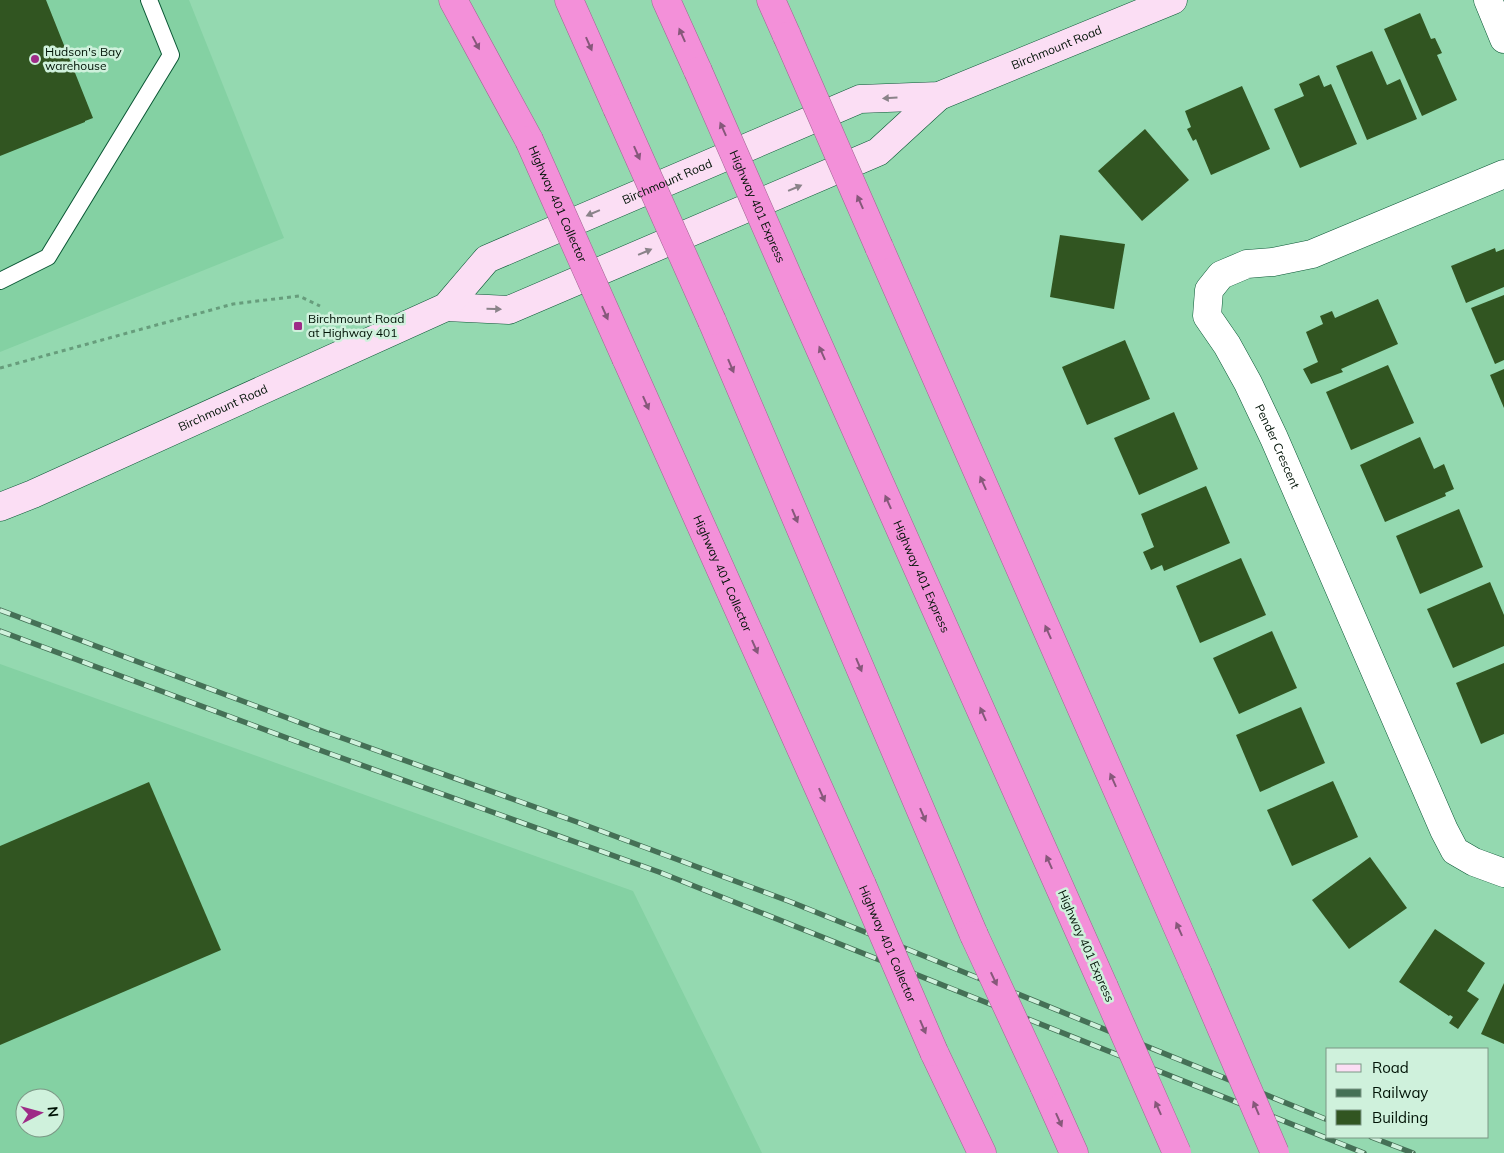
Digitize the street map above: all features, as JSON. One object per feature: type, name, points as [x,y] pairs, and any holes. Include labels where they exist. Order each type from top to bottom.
[{"type":"highway","name":"Highway 401 Collector","points":[[453,0],[529,140],[862,886],[934,1052],[982,1153]]},
{"type":"highway","points":[[568,0],[712,321],[974,935],[1074,1153]]},
{"type":"highway","name":"Highway 401 Express","points":[[666,0],[1177,1153]]},
{"type":"highway","points":[[771,0],[1275,1153]]},
{"type":"highway","points":[[952,1089],[976,1153]]},
{"type":"main road","name":"Birchmount Road","points":[[0,507],[34,494],[446,307],[487,259],[860,99],[939,96],[1173,0]]},
{"type":"main road","name":"Birchmount Road","points":[[446,307],[509,310],[869,156],[878,152],[939,96]]},
{"type":"street","points":[[1488,0],[1504,39]]},
{"type":"street","name":"Pender Crescent","points":[[1504,174],[1312,254],[1273,262],[1247,264],[1221,275],[1209,290],[1207,316],[1227,345],[1274,438],[1444,830],[1455,850],[1474,862],[1504,873]]},
{"type":"lane","points":[[0,281],[48,257],[171,55],[149,0]]},
{"type":"path","points":[[0,368],[233,304],[299,296],[320,306]]},
{"type":"shaded area","points":[[0,0],[189,0],[284,238],[0,352]]},
{"type":"shaded area","points":[[0,664],[633,891],[762,1153],[0,1153]]},
{"type":"building","name":"Hudson's Bay warehouse","points":[[0,0],[46,0],[93,118],[0,156]]},
{"type":"building","points":[[1420,13],[1431,39],[1435,38],[1442,53],[1437,55],[1457,100],[1422,116],[1384,29]]},
{"type":"building","points":[[1372,51],[1387,85],[1400,79],[1417,119],[1367,140],[1336,66]]},
{"type":"building","points":[[1319,75],[1324,87],[1331,84],[1357,144],[1300,168],[1274,109],[1304,96],[1299,84]]},
{"type":"building","points":[[1242,86],[1270,149],[1211,175],[1196,139],[1193,141],[1187,129],[1191,127],[1185,111]]},
{"type":"building","points":[[1145,129],[1189,180],[1142,221],[1098,171]]},
{"type":"building","points":[[1060,235],[1125,244],[1114,309],[1050,297]]},
{"type":"building","points":[[1495,248],[1496,252],[1504,249],[1504,287],[1466,303],[1451,266]]},
{"type":"building","points":[[1504,295],[1504,360],[1495,364],[1471,308]]},
{"type":"building","points":[[1378,299],[1398,344],[1341,369],[1343,372],[1311,384],[1303,369],[1318,362],[1306,332],[1323,324],[1320,316],[1332,311],[1335,318]]},
{"type":"building","points":[[1125,340],[1150,399],[1087,425],[1062,367]]},
{"type":"building","points":[[1388,365],[1414,423],[1351,450],[1326,392]]},
{"type":"building","points":[[1504,369],[1504,408],[1490,375]]},
{"type":"building","points":[[1174,412],[1198,469],[1139,495],[1114,438]]},
{"type":"building","points":[[1420,437],[1434,469],[1444,464],[1454,489],[1445,493],[1446,496],[1385,522],[1360,465]]},
{"type":"building","points":[[1206,486],[1230,543],[1164,571],[1162,565],[1151,570],[1143,552],[1154,547],[1141,514]]},
{"type":"building","points":[[1459,509],[1483,567],[1420,594],[1396,536]]},
{"type":"building","points":[[1241,558],[1266,615],[1200,643],[1176,586]]},
{"type":"building","points":[[1490,582],[1504,615],[1504,646],[1453,668],[1427,609]]},
{"type":"building","points":[[1272,631],[1297,688],[1239,714],[1213,658]]},
{"type":"building","points":[[1504,663],[1504,734],[1481,744],[1456,683]]},
{"type":"building","points":[[1301,707],[1325,763],[1260,792],[1236,735]]},
{"type":"building","points":[[1333,781],[1358,837],[1292,866],[1267,810]]},
{"type":"building","points":[[149,782],[221,950],[0,1045],[0,846]]},
{"type":"building","points":[[1370,857],[1407,908],[1349,949],[1312,900]]},
{"type":"building","points":[[1435,929],[1485,963],[1467,991],[1479,999],[1458,1029],[1449,1023],[1453,1017],[1399,982]]},
{"type":"building","points":[[1504,983],[1504,1044],[1481,1034]]},
{"type":"railway","points":[[0,610],[317,729],[577,822],[791,902],[1326,1119]]},
{"type":"railway","points":[[0,631],[314,748],[659,872],[1326,1138]]},
{"type":"railway","points":[[1326,1138],[1364,1153]]},
{"type":"railway","points":[[1374,1138],[1413,1153]]},
{"type":"place","name":"Hudson's Bay warehouse","points":[[35,59]]},
{"type":"place","name":"Birchmount Road at Highway 401","points":[[298,326]]}]
